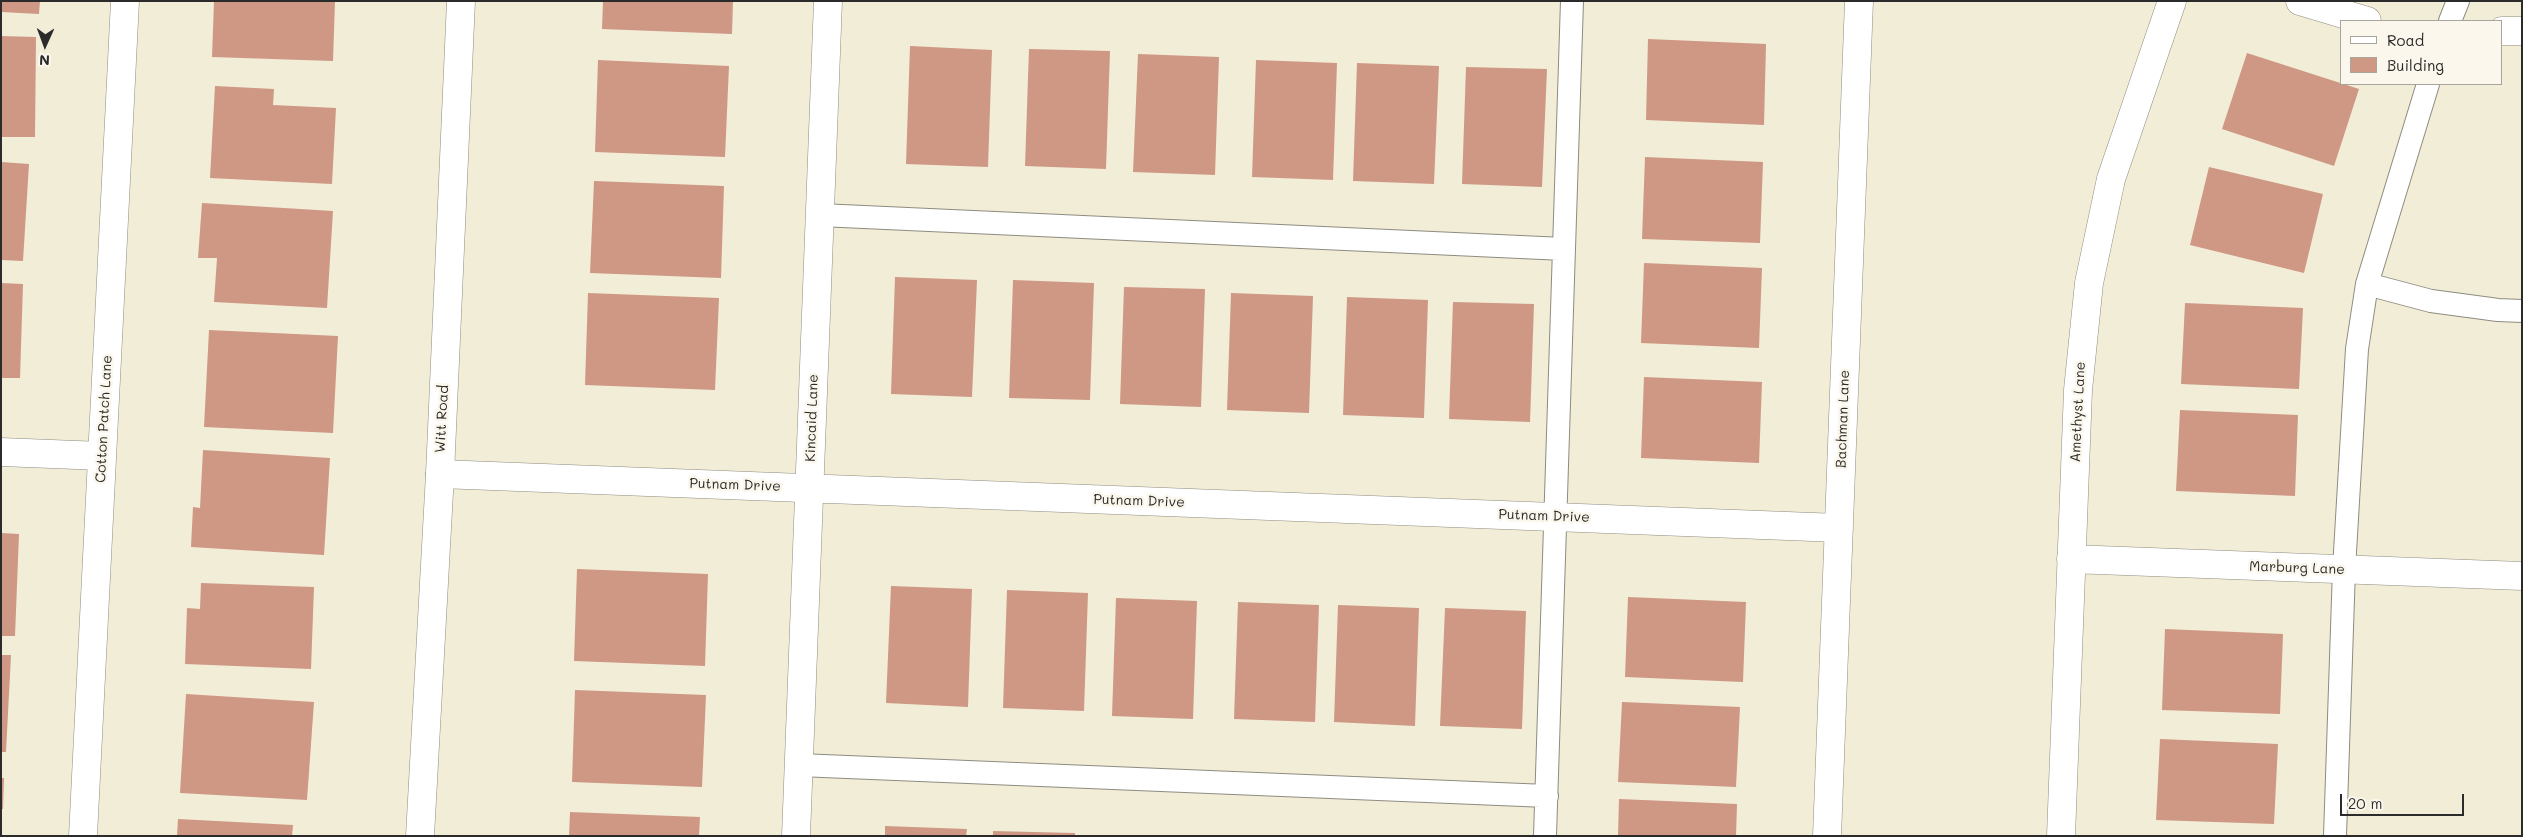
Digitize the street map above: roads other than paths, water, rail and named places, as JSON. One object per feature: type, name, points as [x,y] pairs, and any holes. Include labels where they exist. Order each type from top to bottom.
[{"type":"street","name":"Cotton Patch Lane","points":[[83,836],[125,1]]},
{"type":"street","name":"Witt Road","points":[[420,836],[440,474],[462,1]]},
{"type":"street","name":"Kincaid Lane","points":[[796,836],[828,1]]},
{"type":"street","name":"Bachman Lane","points":[[1827,836],[1859,1]]},
{"type":"street","name":"Amethyst Lane","points":[[2061,836],[2078,390],[2089,283],[2111,179],[2172,1]]},
{"type":"street","points":[[2300,1],[2364,20]]},
{"type":"street","points":[[2503,30],[2522,31]]},
{"type":"street","points":[[1,452],[102,456]]},
{"type":"street","name":"Putnam Drive","points":[[440,474],[1839,528]]},
{"type":"street","name":"Marburg Lane","points":[[2072,559],[2522,576]]},
{"type":"lane","points":[[1546,836],[1572,1]]},
{"type":"lane","points":[[2450,20],[2458,1]]},
{"type":"lane","points":[[2335,836],[2344,569],[2357,349],[2367,284],[2428,85]]},
{"type":"lane","points":[[820,215],[1564,249]]},
{"type":"lane","points":[[2367,284],[2431,301],[2498,310],[2522,311]]},
{"type":"lane","points":[[799,765],[1547,796]]}]
